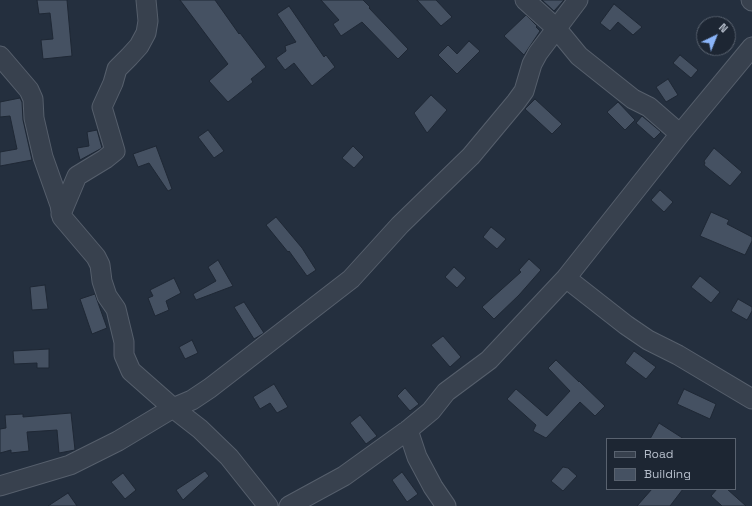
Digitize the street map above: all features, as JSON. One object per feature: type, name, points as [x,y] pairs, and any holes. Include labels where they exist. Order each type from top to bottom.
[{"type":"street","points":[[62,214],[76,176],[105,159],[115,151],[102,107],[114,83],[117,69],[138,46],[146,33],[148,21],[146,0]]},
{"type":"street","points":[[525,0],[556,28],[579,56],[633,99],[650,107],[680,134]]},
{"type":"street","points":[[0,486],[70,466],[118,441],[173,408],[192,400],[210,388],[351,279],[400,225],[471,156],[516,102],[524,91],[532,64],[538,53],[578,0]]},
{"type":"street","points":[[289,506],[344,476],[408,430],[431,411],[446,392],[489,360],[566,278],[680,134],[752,47]]},
{"type":"street","points":[[1,60],[29,90],[33,99],[34,118],[43,157],[60,205],[62,217],[96,257],[100,265],[102,281],[107,296],[116,309],[124,342],[124,355],[131,371],[173,408],[200,429],[229,457],[268,506]]},
{"type":"street","points":[[566,278],[626,326],[752,399]]},
{"type":"street","points":[[408,430],[417,457],[433,487],[446,506]]},
{"type":"building","points":[[37,0],[67,0],[72,56],[43,59],[41,40],[53,39],[50,13],[39,14]]},
{"type":"building","points":[[180,0],[215,0],[239,34],[240,33],[266,67],[251,79],[253,82],[228,102],[209,81],[228,64]]},
{"type":"building","points":[[321,0],[363,0],[408,49],[398,59],[362,22],[341,36],[333,24],[339,20]]},
{"type":"building","points":[[417,0],[436,0],[452,17],[441,26]]},
{"type":"building","points":[[542,0],[564,0],[554,11]]},
{"type":"building","points":[[614,4],[642,27],[633,35],[618,22],[610,31],[600,23]]},
{"type":"building","points":[[289,6],[324,57],[326,55],[335,67],[312,86],[294,63],[285,70],[276,58],[286,51],[285,46],[296,42],[277,14]]},
{"type":"building","points":[[526,15],[540,31],[524,55],[504,36]]},
{"type":"building","points":[[469,41],[480,51],[457,74],[438,55],[448,45],[457,54]]},
{"type":"building","points":[[680,55],[698,70],[691,78],[673,63]]},
{"type":"building","points":[[668,79],[678,95],[666,102],[656,87]]},
{"type":"building","points":[[431,95],[447,110],[427,133],[414,113]]},
{"type":"building","points":[[20,98],[22,102],[23,120],[32,160],[0,166],[0,152],[17,149],[10,116],[0,117],[0,102]]},
{"type":"building","points":[[535,99],[562,124],[552,134],[525,109]]},
{"type":"building","points":[[618,102],[635,120],[625,130],[607,112]]},
{"type":"building","points":[[642,116],[661,132],[654,139],[636,123]]},
{"type":"building","points":[[97,130],[102,148],[80,160],[77,148],[89,146],[87,132]]},
{"type":"building","points":[[208,130],[224,151],[214,158],[198,137]]},
{"type":"building","points":[[156,146],[172,189],[168,191],[149,163],[138,167],[133,154]]},
{"type":"building","points":[[353,146],[364,157],[354,168],[342,158]]},
{"type":"building","points":[[714,148],[742,172],[730,186],[704,165],[704,161]]},
{"type":"building","points":[[660,190],[673,202],[664,212],[651,200]]},
{"type":"building","points":[[711,212],[729,220],[727,224],[752,237],[752,241],[745,255],[700,236]]},
{"type":"building","points":[[276,217],[302,248],[316,270],[307,276],[289,251],[288,252],[266,225]]},
{"type":"building","points":[[491,227],[506,239],[497,249],[483,237]]},
{"type":"building","points":[[529,259],[541,270],[519,295],[494,319],[482,307],[521,272],[519,270]]},
{"type":"building","points":[[218,260],[233,286],[196,300],[193,294],[216,281],[208,267]]},
{"type":"building","points":[[454,267],[466,278],[457,288],[445,277]]},
{"type":"building","points":[[700,276],[720,292],[711,303],[691,287]]},
{"type":"building","points":[[174,278],[181,293],[166,301],[169,310],[155,316],[148,298],[153,296],[150,290]]},
{"type":"building","points":[[45,285],[48,309],[32,310],[30,287]]},
{"type":"building","points":[[95,294],[107,328],[92,334],[80,299]]},
{"type":"building","points":[[738,299],[752,307],[752,311],[747,320],[731,311]]},
{"type":"building","points":[[244,302],[264,333],[254,339],[234,307]]},
{"type":"building","points":[[443,336],[461,357],[450,367],[431,345]]},
{"type":"building","points":[[192,340],[198,353],[185,359],[179,347]]},
{"type":"building","points":[[49,349],[49,368],[37,368],[37,363],[14,364],[13,351]]},
{"type":"building","points":[[634,351],[656,367],[646,379],[625,363]]},
{"type":"building","points":[[556,360],[605,406],[595,416],[580,402],[546,438],[533,431],[536,425],[507,399],[516,389],[547,416],[570,391],[548,368]]},
{"type":"building","points":[[274,384],[288,407],[277,413],[270,403],[260,409],[253,397]]},
{"type":"building","points":[[405,388],[419,404],[410,411],[397,396]]},
{"type":"building","points":[[684,389],[716,404],[710,419],[677,404]]},
{"type":"building","points":[[71,413],[75,450],[59,453],[57,430],[27,432],[29,451],[11,453],[11,450],[0,453],[0,429],[6,428],[5,415],[23,414],[23,417]]},
{"type":"building","points":[[360,415],[377,436],[366,444],[350,423]]},
{"type":"building","points":[[659,423],[682,438],[651,438]]},
{"type":"building","points":[[563,467],[568,468],[577,476],[563,491],[551,481]]},
{"type":"building","points":[[205,471],[209,476],[183,500],[176,490]]},
{"type":"building","points":[[402,472],[418,494],[407,502],[392,480]]},
{"type":"building","points":[[123,473],[136,490],[125,499],[111,482]]},
{"type":"building","points":[[651,490],[682,490],[670,506],[637,506]]},
{"type":"building","points":[[716,490],[728,490],[746,506],[722,506],[711,496]]},
{"type":"building","points":[[68,493],[77,506],[48,506]]}]
